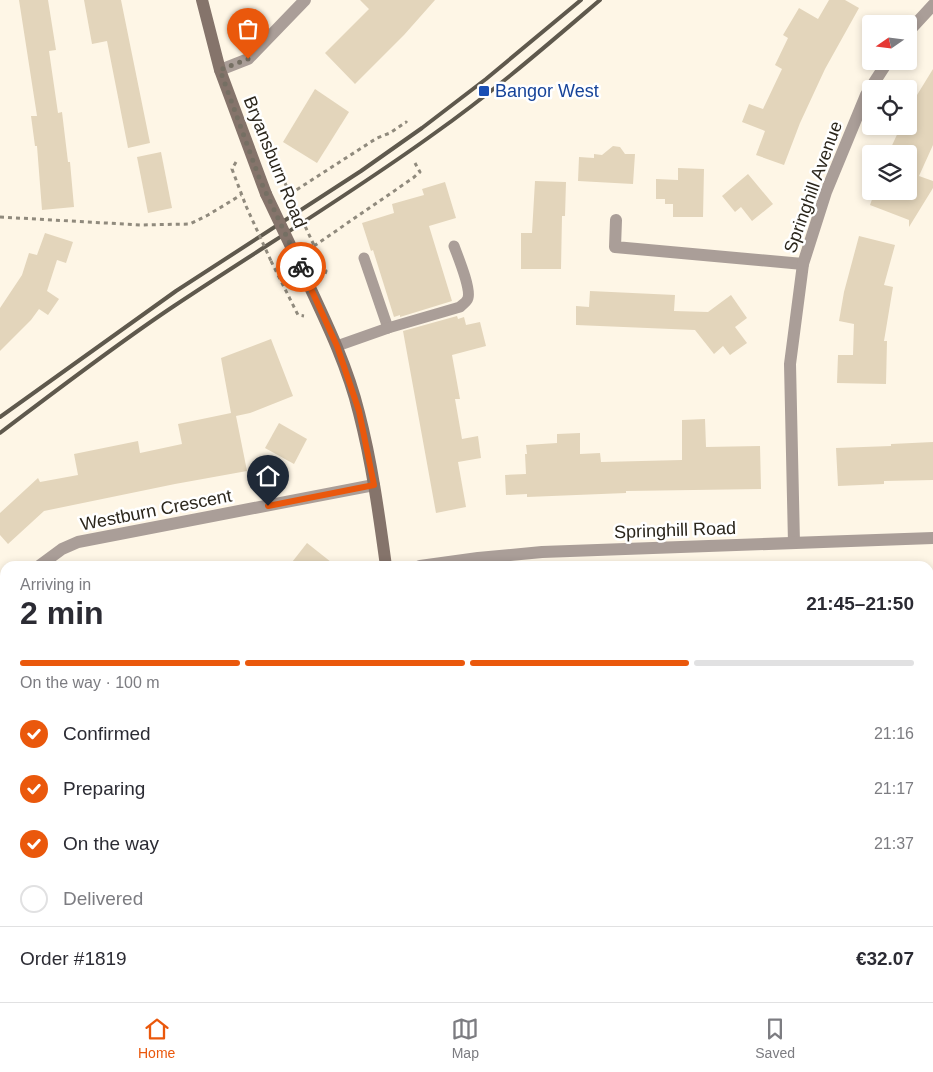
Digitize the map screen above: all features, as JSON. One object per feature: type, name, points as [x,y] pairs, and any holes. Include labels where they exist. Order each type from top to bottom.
[{"type":"main road","name":"Bryansburn Road","points":[[202,0],[220,70],[266,194],[337,346],[359,411],[374,485],[385,561]]},
{"type":"street","points":[[220,70],[248,59],[305,0]]},
{"type":"street","points":[[918,21],[933,5]]},
{"type":"street","name":"Springhill Avenue","points":[[794,543],[790,364],[803,264],[826,192],[866,95],[882,70]]},
{"type":"street","points":[[616,220],[615,247],[803,264]]},
{"type":"street","name":"Westburn Crescent","points":[[46,561],[62,549],[78,542],[374,485]]},
{"type":"street","name":"Springhill Road","points":[[456,561],[542,552],[933,538]]},
{"type":"lane","points":[[337,346],[388,328],[460,307],[465,303],[469,296],[454,246]]},
{"type":"lane","points":[[364,258],[388,328]]},
{"type":"path","points":[[290,194],[377,138],[407,123]]},
{"type":"path","points":[[314,246],[413,178],[420,172],[416,164]]},
{"type":"path","points":[[285,183],[312,241]]},
{"type":"path","points":[[0,217],[142,225],[190,224],[208,216],[241,194]]},
{"type":"path","points":[[246,206],[271,261]]},
{"type":"building","points":[[19,0],[48,0],[56,50],[49,51],[58,113],[62,112],[68,162],[70,162],[74,207],[42,210],[37,146],[35,146],[31,116],[37,116]]},
{"type":"building","points":[[84,0],[121,0],[150,143],[128,148],[107,41],[92,44]]},
{"type":"building","points":[[360,0],[435,0],[404,35],[355,84],[325,53],[369,9]]},
{"type":"building","points":[[829,0],[845,0],[859,8],[825,69],[800,123],[784,165],[756,155],[765,131],[742,122],[749,104],[763,109],[782,69],[775,65],[788,38],[783,35],[799,8],[818,19]]},
{"type":"building","points":[[933,69],[933,145],[919,176],[933,181],[933,188],[909,227],[909,220],[870,205],[872,200],[917,200],[917,145],[892,145],[897,135],[917,135],[917,95]]},
{"type":"building","points":[[315,89],[349,112],[317,163],[283,142]]},
{"type":"building","points":[[613,146],[620,147],[625,154],[635,154],[633,184],[578,181],[579,157],[594,158],[594,154],[602,155]]},
{"type":"building","points":[[161,152],[172,208],[148,213],[137,157]]},
{"type":"building","points":[[678,168],[704,169],[703,217],[673,217],[673,204],[665,204],[665,199],[656,199],[656,179],[678,180]]},
{"type":"building","points":[[748,174],[773,204],[752,221],[741,207],[735,212],[722,196]]},
{"type":"building","points":[[535,181],[566,182],[565,216],[562,216],[561,269],[521,269],[521,233],[532,233]]},
{"type":"building","points":[[445,182],[456,218],[429,226],[452,301],[400,317],[400,315],[394,317],[373,250],[371,251],[362,223],[394,213],[392,204],[424,195],[422,189]]},
{"type":"building","points":[[45,233],[73,242],[66,263],[57,260],[47,291],[59,299],[48,315],[39,309],[31,320],[0,351],[0,308],[22,275],[29,253],[37,255]]},
{"type":"building","points":[[859,236],[895,245],[884,285],[893,287],[884,341],[887,341],[886,384],[837,383],[838,355],[853,355],[854,324],[839,321],[844,292]]},
{"type":"building","points":[[590,291],[675,295],[674,311],[708,312],[731,295],[747,318],[735,327],[747,343],[730,355],[723,346],[714,354],[695,330],[576,325],[576,306],[589,307]]},
{"type":"building","points":[[457,316],[458,319],[464,317],[466,325],[480,322],[486,346],[452,355],[460,399],[455,399],[462,439],[478,436],[481,458],[458,462],[466,507],[436,513],[403,331]]},
{"type":"building","points":[[271,339],[293,396],[250,413],[236,416],[247,471],[44,511],[8,544],[0,535],[0,513],[38,478],[40,482],[78,475],[74,454],[138,441],[140,453],[182,444],[178,424],[231,413],[221,358]]},
{"type":"building","points":[[705,419],[706,447],[760,446],[761,489],[626,491],[626,493],[527,497],[527,494],[506,495],[505,475],[526,474],[526,445],[557,443],[557,434],[580,433],[580,454],[600,453],[601,462],[682,460],[682,420]]},
{"type":"building","points":[[279,423],[307,439],[294,464],[265,448]]},
{"type":"building","points":[[933,442],[933,480],[884,481],[884,484],[838,486],[836,448]]},
{"type":"building","points":[[307,543],[330,561],[293,561]]},
{"type":"railway","points":[[0,417],[176,291],[361,171],[422,128],[486,79],[581,0]]},
{"type":"railway","points":[[0,433],[152,321],[435,133],[498,85],[600,0]]},
{"type":"way so far","points":[[248,59],[220,70],[260,180],[301,267]]},
{"type":"place","name":"Bangor West","points":[[484,91]]},
{"type":"route","points":[[268,506],[374,485],[359,411],[337,346],[301,267]]}]
